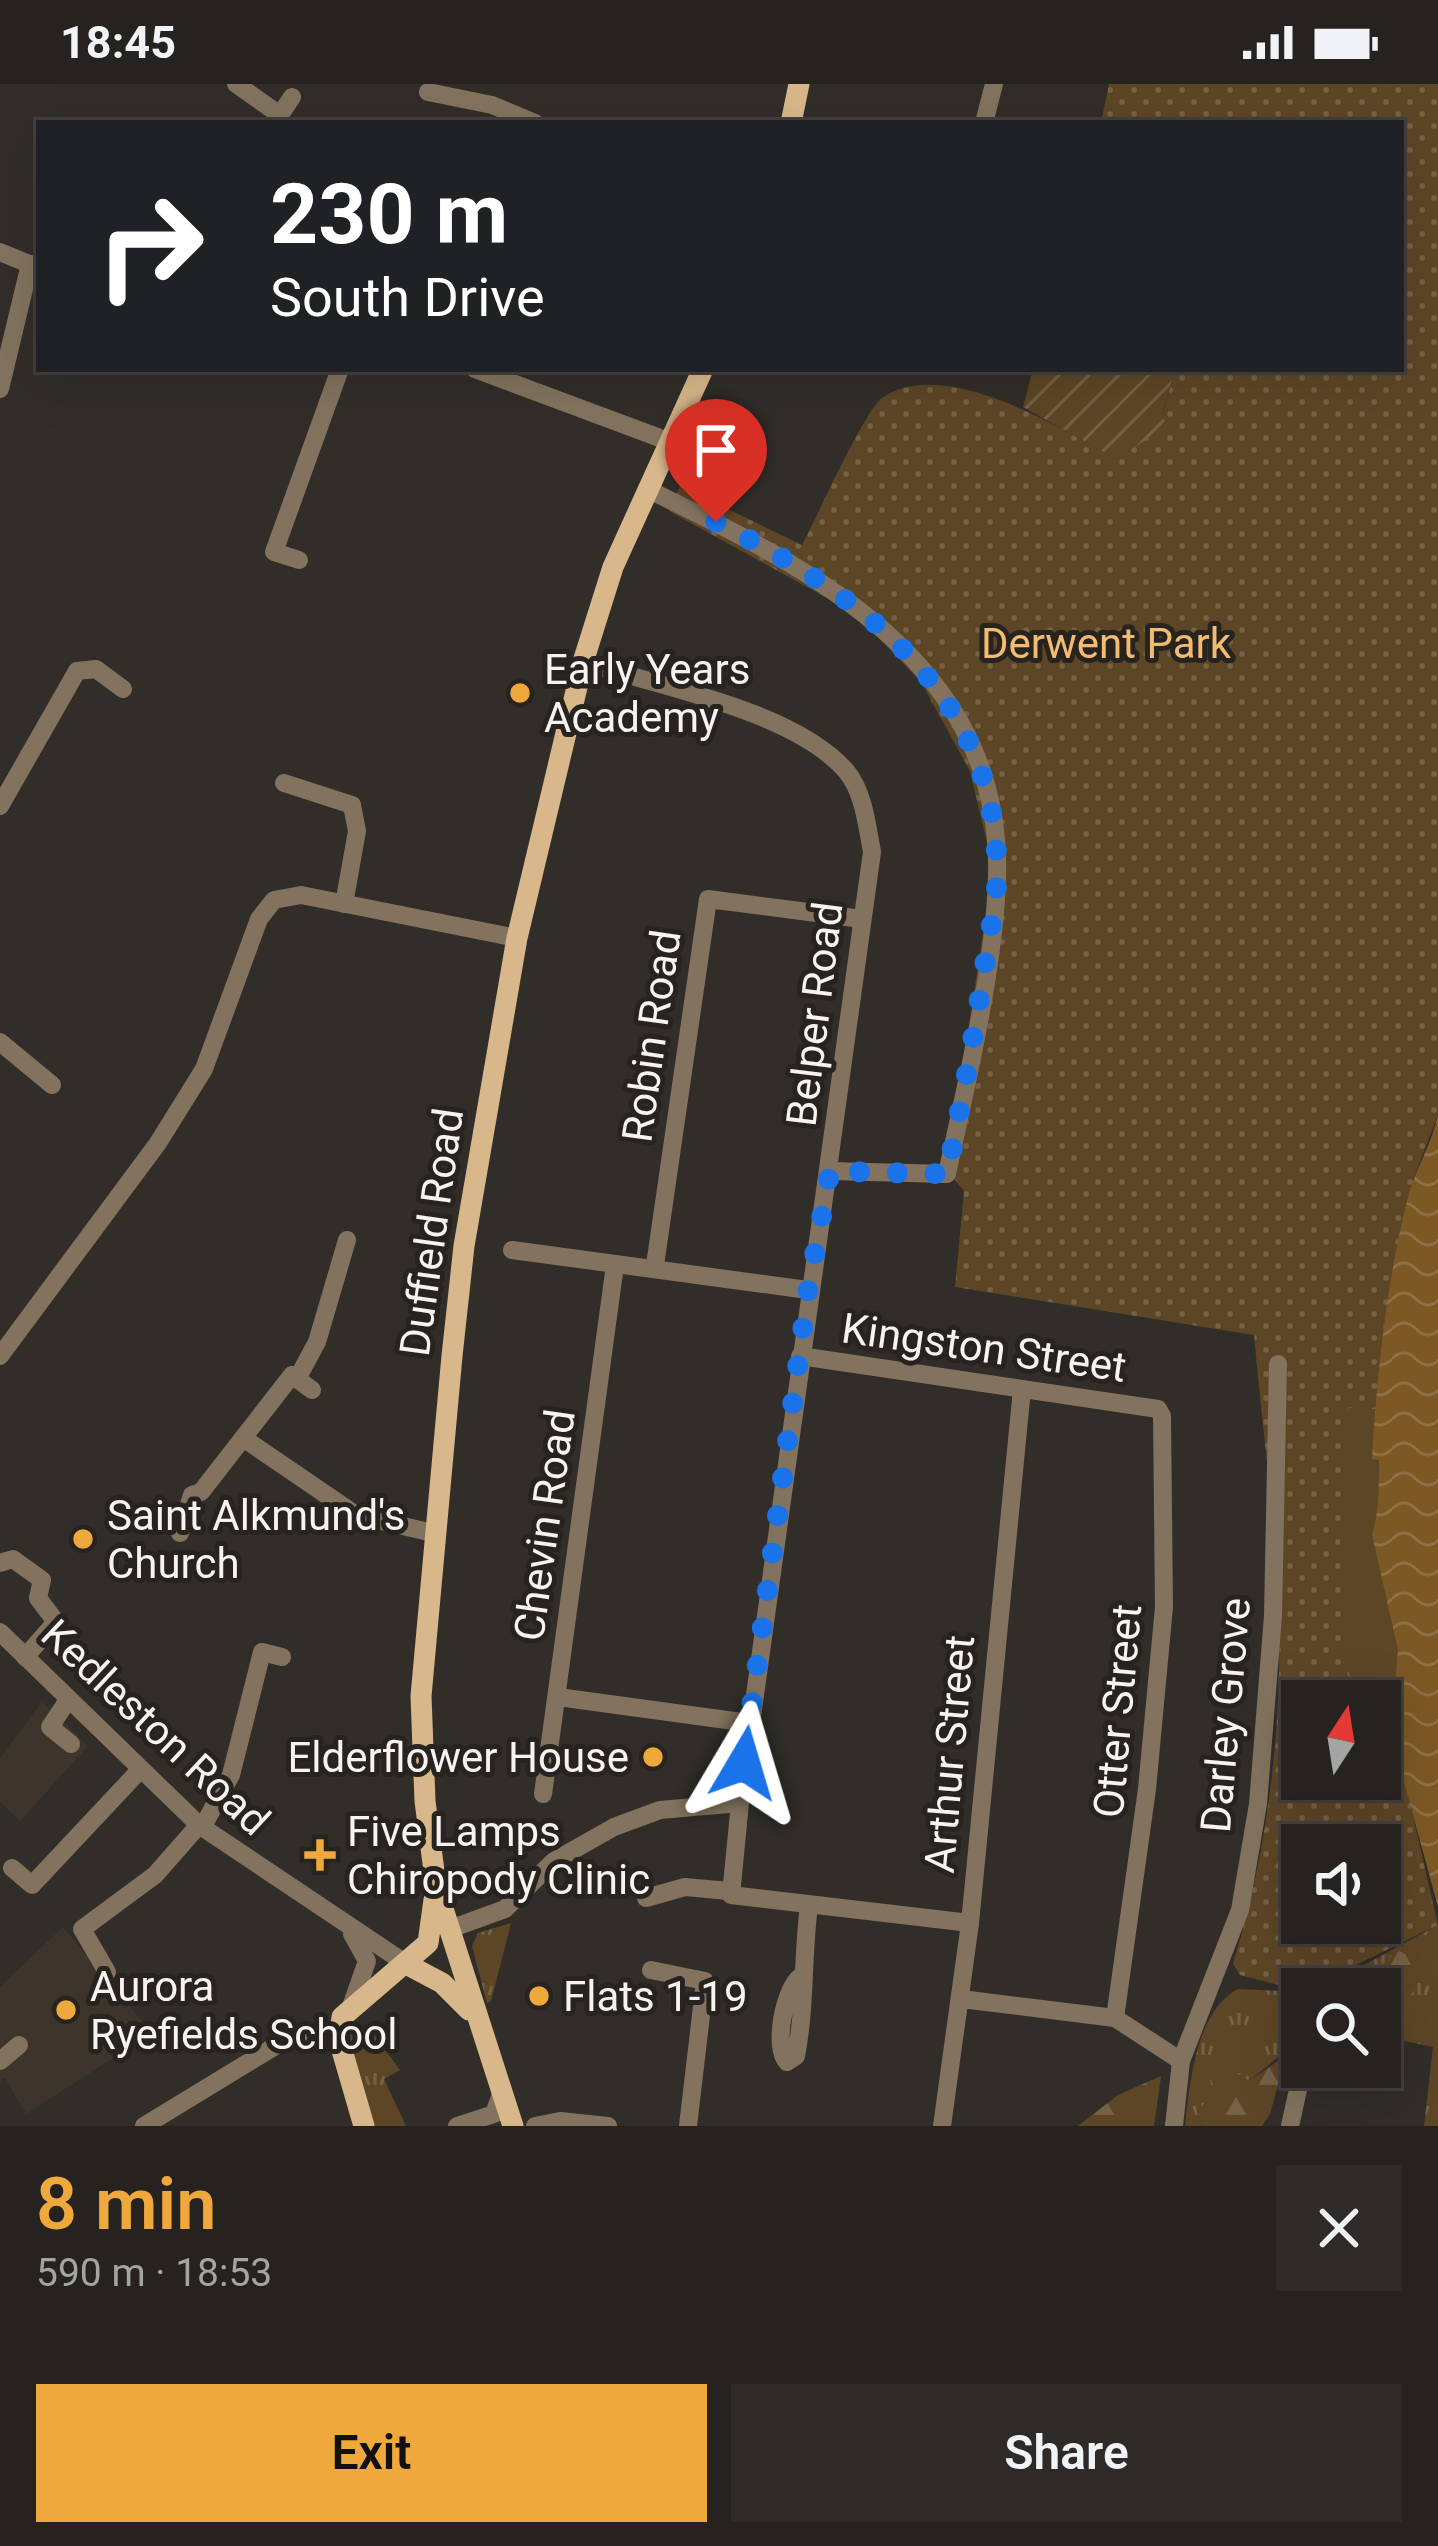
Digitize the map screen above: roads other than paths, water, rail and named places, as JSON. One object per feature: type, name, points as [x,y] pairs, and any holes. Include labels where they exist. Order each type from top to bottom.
[{"type":"main road","points":[[792,120],[799,84]]},
{"type":"main road","name":"Duffield Road","points":[[513,2126],[473,2015],[436,1887],[421,1696],[464,1246],[517,938],[583,662],[613,567],[702,372]]},
{"type":"main road","points":[[364,2126],[344,2023],[428,1943],[436,1887]]},
{"type":"main road","points":[[408,1965],[442,1983],[473,2015]]},
{"type":"street","points":[[236,84],[278,119],[292,97]]},
{"type":"street","points":[[985,120],[994,84]]},
{"type":"street","points":[[428,92],[492,105],[528,120]]},
{"type":"street","points":[[0,253],[34,266],[0,389]]},
{"type":"street","points":[[298,560],[274,552],[339,372]]},
{"type":"street","points":[[484,372],[668,441]]},
{"type":"street","points":[[647,489],[794,562],[862,607],[900,647],[971,741],[991,809],[998,880],[947,1174],[830,1171]]},
{"type":"street","name":"Belper Road","points":[[583,662],[781,726],[831,757],[856,788],[872,852],[830,1171],[808,1290],[729,1891]]},
{"type":"street","points":[[0,806],[77,671],[96,669],[123,688]]},
{"type":"street","points":[[284,783],[357,797],[357,831],[344,904]]},
{"type":"street","points":[[0,1356],[158,1143],[204,1069],[265,909],[285,894],[517,938]]},
{"type":"street","name":"Robin Road","points":[[655,1265],[708,899],[862,919]]},
{"type":"street","points":[[0,1042],[52,1085]]},
{"type":"street","points":[[180,1533],[192,1495],[201,1492],[292,1376],[305,1385],[347,1240]]},
{"type":"street","points":[[512,1250],[615,1265],[655,1265],[808,1290]]},
{"type":"street","name":"Chevin Road","points":[[543,1794],[615,1265]]},
{"type":"street","name":"Kingston Street","points":[[800,1357],[1159,1409]]},
{"type":"street","name":"Darley Grove","points":[[1174,2126],[1181,2061],[1240,1910],[1258,1804],[1286,1395],[1278,1364]]},
{"type":"street","name":"Arthur Street","points":[[942,2126],[970,1923],[1022,1388]]},
{"type":"street","name":"Otter Street","points":[[1115,2018],[1148,1789],[1164,1607],[1159,1409]]},
{"type":"street","points":[[243,1438],[356,1516],[437,1534]]},
{"type":"street","points":[[0,1563],[13,1559],[42,1580],[38,1598],[56,1622],[25,1657]]},
{"type":"street","name":"Kedleston Road","points":[[2,1638],[201,1826],[408,1965]]},
{"type":"street","points":[[107,1972],[82,1929],[155,1875],[201,1826],[231,1775],[262,1652],[282,1657]]},
{"type":"street","points":[[558,1697],[749,1723]]},
{"type":"street","points":[[68,1700],[50,1727],[70,1744]]},
{"type":"street","points":[[12,1868],[32,1885],[139,1772]]},
{"type":"street","points":[[450,1929],[506,1909],[554,1861],[614,1827],[660,1810],[740,1803]]},
{"type":"street","points":[[646,1898],[686,1887],[970,1923]]},
{"type":"street","points":[[800,1977],[809,1906]]},
{"type":"street","name":"Kedleston Road","points":[[325,1912],[364,1950],[366,1972],[344,2023]]},
{"type":"street","points":[[651,1970],[704,1981],[688,2126]]},
{"type":"street","points":[[961,1999],[1115,2018],[1181,2061]]},
{"type":"street","points":[[143,2126],[295,2033],[344,2023]]},
{"type":"street","points":[[0,2061],[20,2045]]},
{"type":"street","points":[[1290,2126],[1298,2088]]},
{"type":"street","points":[[457,2126],[494,2114],[501,2094]]},
{"type":"street","points":[[535,2126],[608,2126]]},
{"type":"water","points":[[1438,1115],[1438,1907],[1401,1771],[1398,1650],[1372,1534],[1377,1509],[1379,1460],[1372,1459],[1380,1358],[1395,1258],[1409,1193]]},
{"type":"place","name":"Early Years Academy","points":[[520,693]]},
{"type":"place","name":"Saint Alkmund's Church","points":[[83,1539]]},
{"type":"place","name":"Elderflower House","points":[[653,1757]]},
{"type":"place","name":"Five Lamps Chiropody Clinic","points":[[320,1855]]},
{"type":"place","name":"Flats 1-19","points":[[539,1996]]},
{"type":"place","name":"Aurora Ryefields School","points":[[66,2010]]},
{"type":"park label","name":"Derwent Park","points":[[1106,643]]}]
